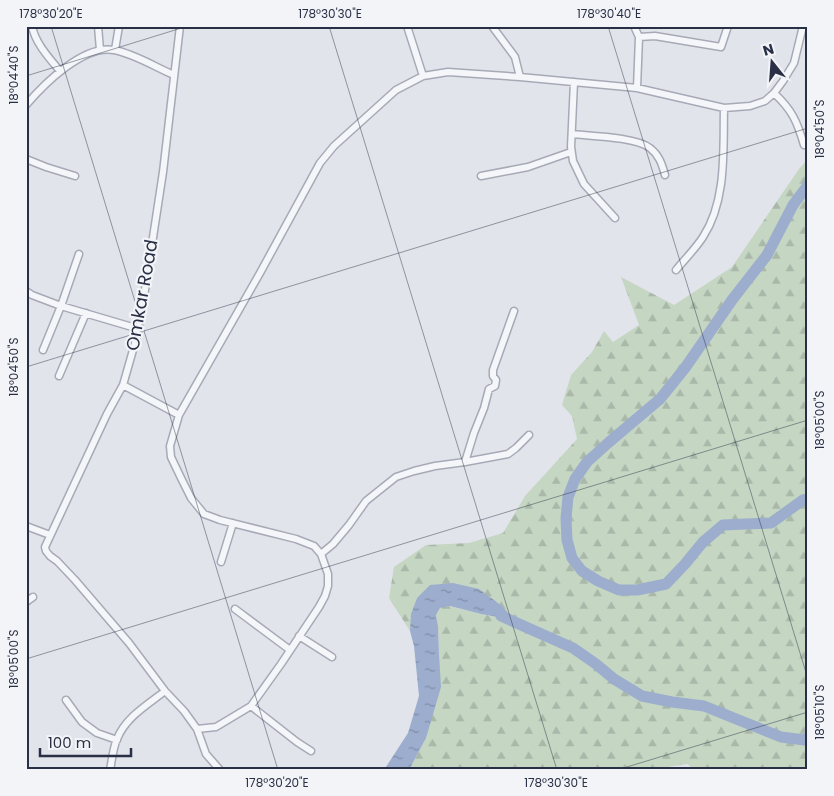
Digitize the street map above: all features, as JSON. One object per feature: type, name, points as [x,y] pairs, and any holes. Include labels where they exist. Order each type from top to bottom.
[{"type":"street","points":[[32,26],[38,42],[60,72]]},
{"type":"street","points":[[98,26],[100,50]]},
{"type":"street","points":[[115,50],[118,26]]},
{"type":"street","name":"Omkar Road","points":[[165,691],[129,643],[75,580],[50,556],[45,547],[123,385],[139,329],[163,172],[180,26]]},
{"type":"street","points":[[407,26],[423,76]]},
{"type":"street","points":[[492,26],[515,57],[520,77]]},
{"type":"street","points":[[634,26],[639,37],[637,88]]},
{"type":"street","points":[[639,37],[663,36],[722,48],[728,26]]},
{"type":"street","points":[[197,729],[216,727],[251,706],[319,607],[327,591],[328,574],[321,554],[314,546],[204,514],[191,498],[181,478],[171,457],[170,446],[179,415],[320,163],[334,146],[396,90],[423,76],[448,72],[637,88],[724,108],[750,106],[765,101],[783,81],[794,63],[803,26]]},
{"type":"street","points":[[26,105],[60,72],[79,59],[100,50],[115,50],[133,56],[174,75]]},
{"type":"street","points":[[574,82],[571,152],[573,162],[584,184],[616,218]]},
{"type":"street","points":[[774,93],[790,110],[804,145]]},
{"type":"street","points":[[676,270],[703,237],[712,221],[718,204],[722,179],[724,108]]},
{"type":"street","points":[[572,134],[634,142],[648,147],[658,156],[665,175]]},
{"type":"street","points":[[481,176],[528,167],[571,152]]},
{"type":"street","points":[[26,159],[75,176]]},
{"type":"street","points":[[43,350],[79,254]]},
{"type":"street","points":[[28,295],[139,329]]},
{"type":"street","points":[[465,462],[489,389],[495,386],[496,380],[493,376],[493,370],[514,311]]},
{"type":"street","points":[[59,376],[86,313]]},
{"type":"street","points":[[123,385],[179,415]]},
{"type":"street","points":[[321,554],[333,544],[366,501],[396,477],[435,466],[508,454],[529,435]]},
{"type":"street","points":[[221,562],[232,523]]},
{"type":"street","points":[[26,526],[50,536]]},
{"type":"street","points":[[26,602],[33,597]]},
{"type":"street","points":[[235,609],[290,650]]},
{"type":"street","points":[[299,636],[332,657]]},
{"type":"street","points":[[110,770],[117,740],[126,723],[165,691],[184,711],[197,729],[206,754],[220,770]]},
{"type":"street","points":[[66,700],[82,722],[97,733],[117,740]]},
{"type":"street","points":[[251,706],[297,742],[311,750]]},
{"type":"green space","points":[[808,159],[808,766],[800,770],[693,770],[688,764],[646,770],[409,770],[426,738],[439,655],[436,615],[440,608],[449,606],[513,620],[417,598],[410,631],[389,598],[394,567],[426,545],[469,543],[503,533],[525,496],[577,439],[572,416],[562,405],[571,375],[592,352],[604,331],[613,342],[639,325],[621,277],[674,305],[732,267],[799,169]]},
{"type":"water","points":[[453,583],[479,589],[502,606],[514,620],[450,606],[440,608],[436,615],[441,687],[426,738],[409,770],[384,770],[408,733],[419,696],[414,646],[410,631],[411,614],[417,598],[430,585]]},
{"type":"waterway","points":[[808,185],[793,205],[767,255],[732,300],[685,368],[660,399],[587,462],[575,479],[568,497],[566,518],[567,540],[572,558],[582,571],[598,581],[619,590],[637,590],[666,584],[703,542],[723,525],[771,523],[803,500],[808,499]]},
{"type":"waterway","points":[[501,616],[573,648],[614,679],[642,696],[704,706],[781,737],[804,740],[808,738]]}]
